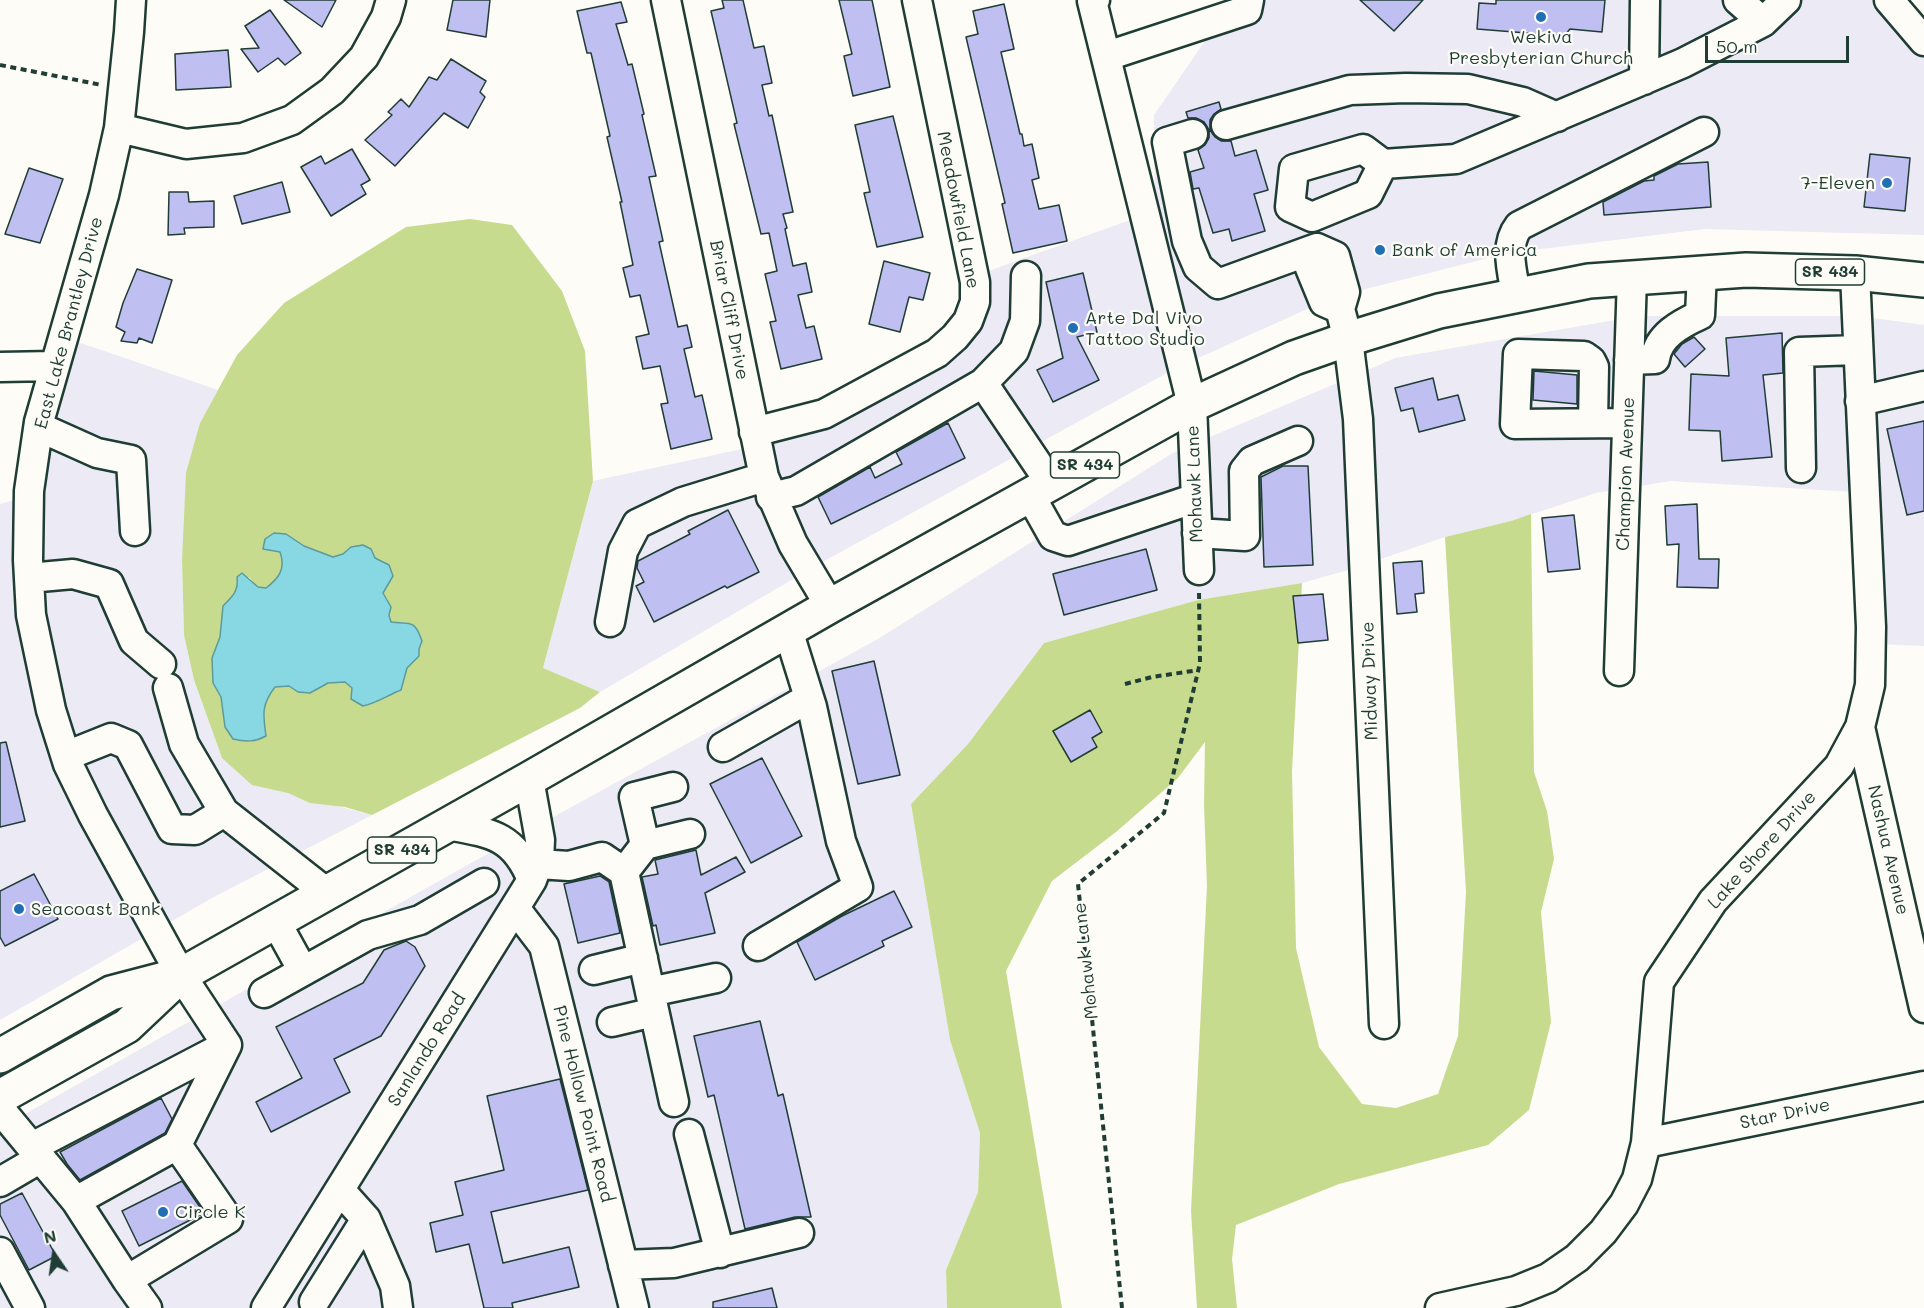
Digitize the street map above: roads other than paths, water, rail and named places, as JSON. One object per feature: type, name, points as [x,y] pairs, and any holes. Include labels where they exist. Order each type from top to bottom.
[{"type":"main road","name":"SR 434","points":[[0,1097],[127,1026],[181,975],[830,606],[1192,405],[1285,362],[1344,324],[1439,311],[1589,280],[1746,270],[1855,273],[1924,280]]},
{"type":"main road","name":"SR 434","points":[[0,1056],[111,993],[181,975]]},
{"type":"street","name":"East Lake Brantley Drive","points":[[131,0],[119,128],[102,204],[54,366],[39,427],[29,491],[31,615],[51,710],[66,756],[93,815],[181,975],[227,1045]]},
{"type":"street","points":[[119,128],[186,144],[243,138],[292,120],[332,91],[364,57],[386,17],[391,0]]},
{"type":"street","name":"Briar Cliff Drive","points":[[666,0],[754,432],[768,487],[793,544],[830,606]]},
{"type":"street","name":"Meadowfield Lane","points":[[754,432],[824,414],[936,353],[968,321],[975,302],[975,282],[917,0]]},
{"type":"street","name":"Mohawk Lane","points":[[1094,0],[1192,405],[1199,570]]},
{"type":"street","points":[[1107,56],[1247,10],[1249,0]]},
{"type":"street","points":[[1644,80],[1645,0]]},
{"type":"street","points":[[1738,0],[1763,22]]},
{"type":"street","points":[[1383,164],[1368,194],[1312,217],[1290,207],[1294,169],[1362,149],[1383,164],[1456,159],[1683,63],[1763,22],[1786,0]]},
{"type":"street","points":[[1889,0],[1924,40]]},
{"type":"street","points":[[1226,124],[1350,90],[1406,88],[1468,90],[1523,102],[1557,117]]},
{"type":"street","points":[[1516,294],[1510,251],[1512,236],[1519,226],[1704,132]]},
{"type":"street","points":[[1180,138],[1187,242],[1198,267],[1218,284],[1317,248]]},
{"type":"street","points":[[1300,212],[1304,239],[1317,248]]},
{"type":"street","name":"Midway Drive","points":[[1317,248],[1335,256],[1345,292],[1344,324],[1358,419],[1384,1024]]},
{"type":"street","points":[[1629,360],[1655,359],[1657,347],[1678,325],[1700,315],[1702,272]]},
{"type":"street","name":"Lake Shore Drive","points":[[1440,1308],[1516,1291],[1548,1278],[1577,1258],[1604,1232],[1624,1204],[1637,1179],[1646,1143],[1659,982],[1713,901],[1839,766],[1860,727],[1870,685],[1871,627],[1855,273]]},
{"type":"street","points":[[610,622],[623,551],[637,524],[683,502],[768,487],[796,491],[983,383],[1014,351],[1025,321],[1026,276]]},
{"type":"street","name":"Champion Avenue","points":[[1619,671],[1632,277]]},
{"type":"street","points":[[1802,468],[1799,352],[1858,350]]},
{"type":"street","points":[[0,366],[54,366]]},
{"type":"street","points":[[983,383],[1040,489],[1053,536],[1068,541],[1196,498]]},
{"type":"street","points":[[1860,401],[1924,386]]},
{"type":"street","points":[[1593,423],[1628,423]]},
{"type":"street","points":[[39,427],[97,453],[131,460],[135,531]]},
{"type":"street","points":[[1197,533],[1245,536],[1244,471],[1252,461],[1298,441]]},
{"type":"street","points":[[29,578],[73,574],[109,584],[134,641],[164,676],[184,744],[224,812],[327,893]]},
{"type":"street","points":[[758,946],[858,887],[841,841],[809,698],[788,630]]},
{"type":"street","points":[[723,747],[809,698]]},
{"type":"street","name":"Nashua Avenue","points":[[1860,727],[1924,1008]]},
{"type":"street","points":[[66,756],[111,738],[128,745],[172,829],[195,830],[224,812]]},
{"type":"street","name":"Sanlando Road","points":[[266,1308],[515,908],[535,872],[540,840],[529,779]]},
{"type":"street","points":[[645,845],[634,797],[673,787]]},
{"type":"street","points":[[447,825],[483,831],[507,842],[535,872],[602,857],[624,872],[674,1102]]},
{"type":"street","points":[[624,872],[645,845],[690,834]]},
{"type":"street","points":[[264,993],[368,934],[420,921],[484,883]]},
{"type":"street","name":"Pine Hollow Point Road","points":[[515,908],[544,945],[634,1308]]},
{"type":"street","points":[[276,922],[303,971]]},
{"type":"street","points":[[594,970],[643,958]]},
{"type":"street","points":[[612,1022],[652,1002],[716,978]]},
{"type":"street","points":[[76,1201],[177,1145],[227,1045]]},
{"type":"street","points":[[0,1182],[36,1153],[227,1045]]},
{"type":"street","name":"Star Drive","points":[[1646,1143],[1924,1086]]},
{"type":"street","points":[[0,1109],[76,1201],[147,1308]]},
{"type":"street","points":[[689,1134],[720,1253]]},
{"type":"street","points":[[127,1280],[228,1219],[177,1145]]},
{"type":"street","points":[[340,1190],[366,1219],[395,1286],[398,1308]]},
{"type":"street","points":[[317,1306],[366,1219]]},
{"type":"street","points":[[623,1265],[674,1263],[799,1233]]},
{"type":"street","points":[[0,1252],[30,1308]]},
{"type":"water","points":[[274,533],[286,534],[304,546],[333,557],[343,554],[351,547],[363,545],[371,549],[375,558],[389,565],[393,576],[383,593],[391,607],[389,615],[391,622],[411,624],[417,629],[422,641],[419,656],[407,668],[401,690],[363,706],[351,699],[352,688],[345,682],[328,683],[310,693],[298,692],[289,686],[275,687],[267,699],[264,710],[266,736],[254,740],[238,740],[233,739],[225,727],[221,697],[213,683],[212,658],[220,637],[223,606],[236,590],[237,577],[242,573],[258,587],[266,588],[275,581],[280,573],[282,558],[280,552],[263,549],[265,539]]},
{"type":"place","name":"Wekiva Presbyterian Church","points":[[1541,17]]},
{"type":"place","name":"7-Eleven","points":[[1887,183]]},
{"type":"place","name":"Bank of America","points":[[1380,250]]},
{"type":"place","name":"Arte Dal Vivo Tattoo Studio","points":[[1073,328]]},
{"type":"place","name":"Seacoast Bank","points":[[19,909]]},
{"type":"place","name":"Circle K","points":[[163,1212]]}]
